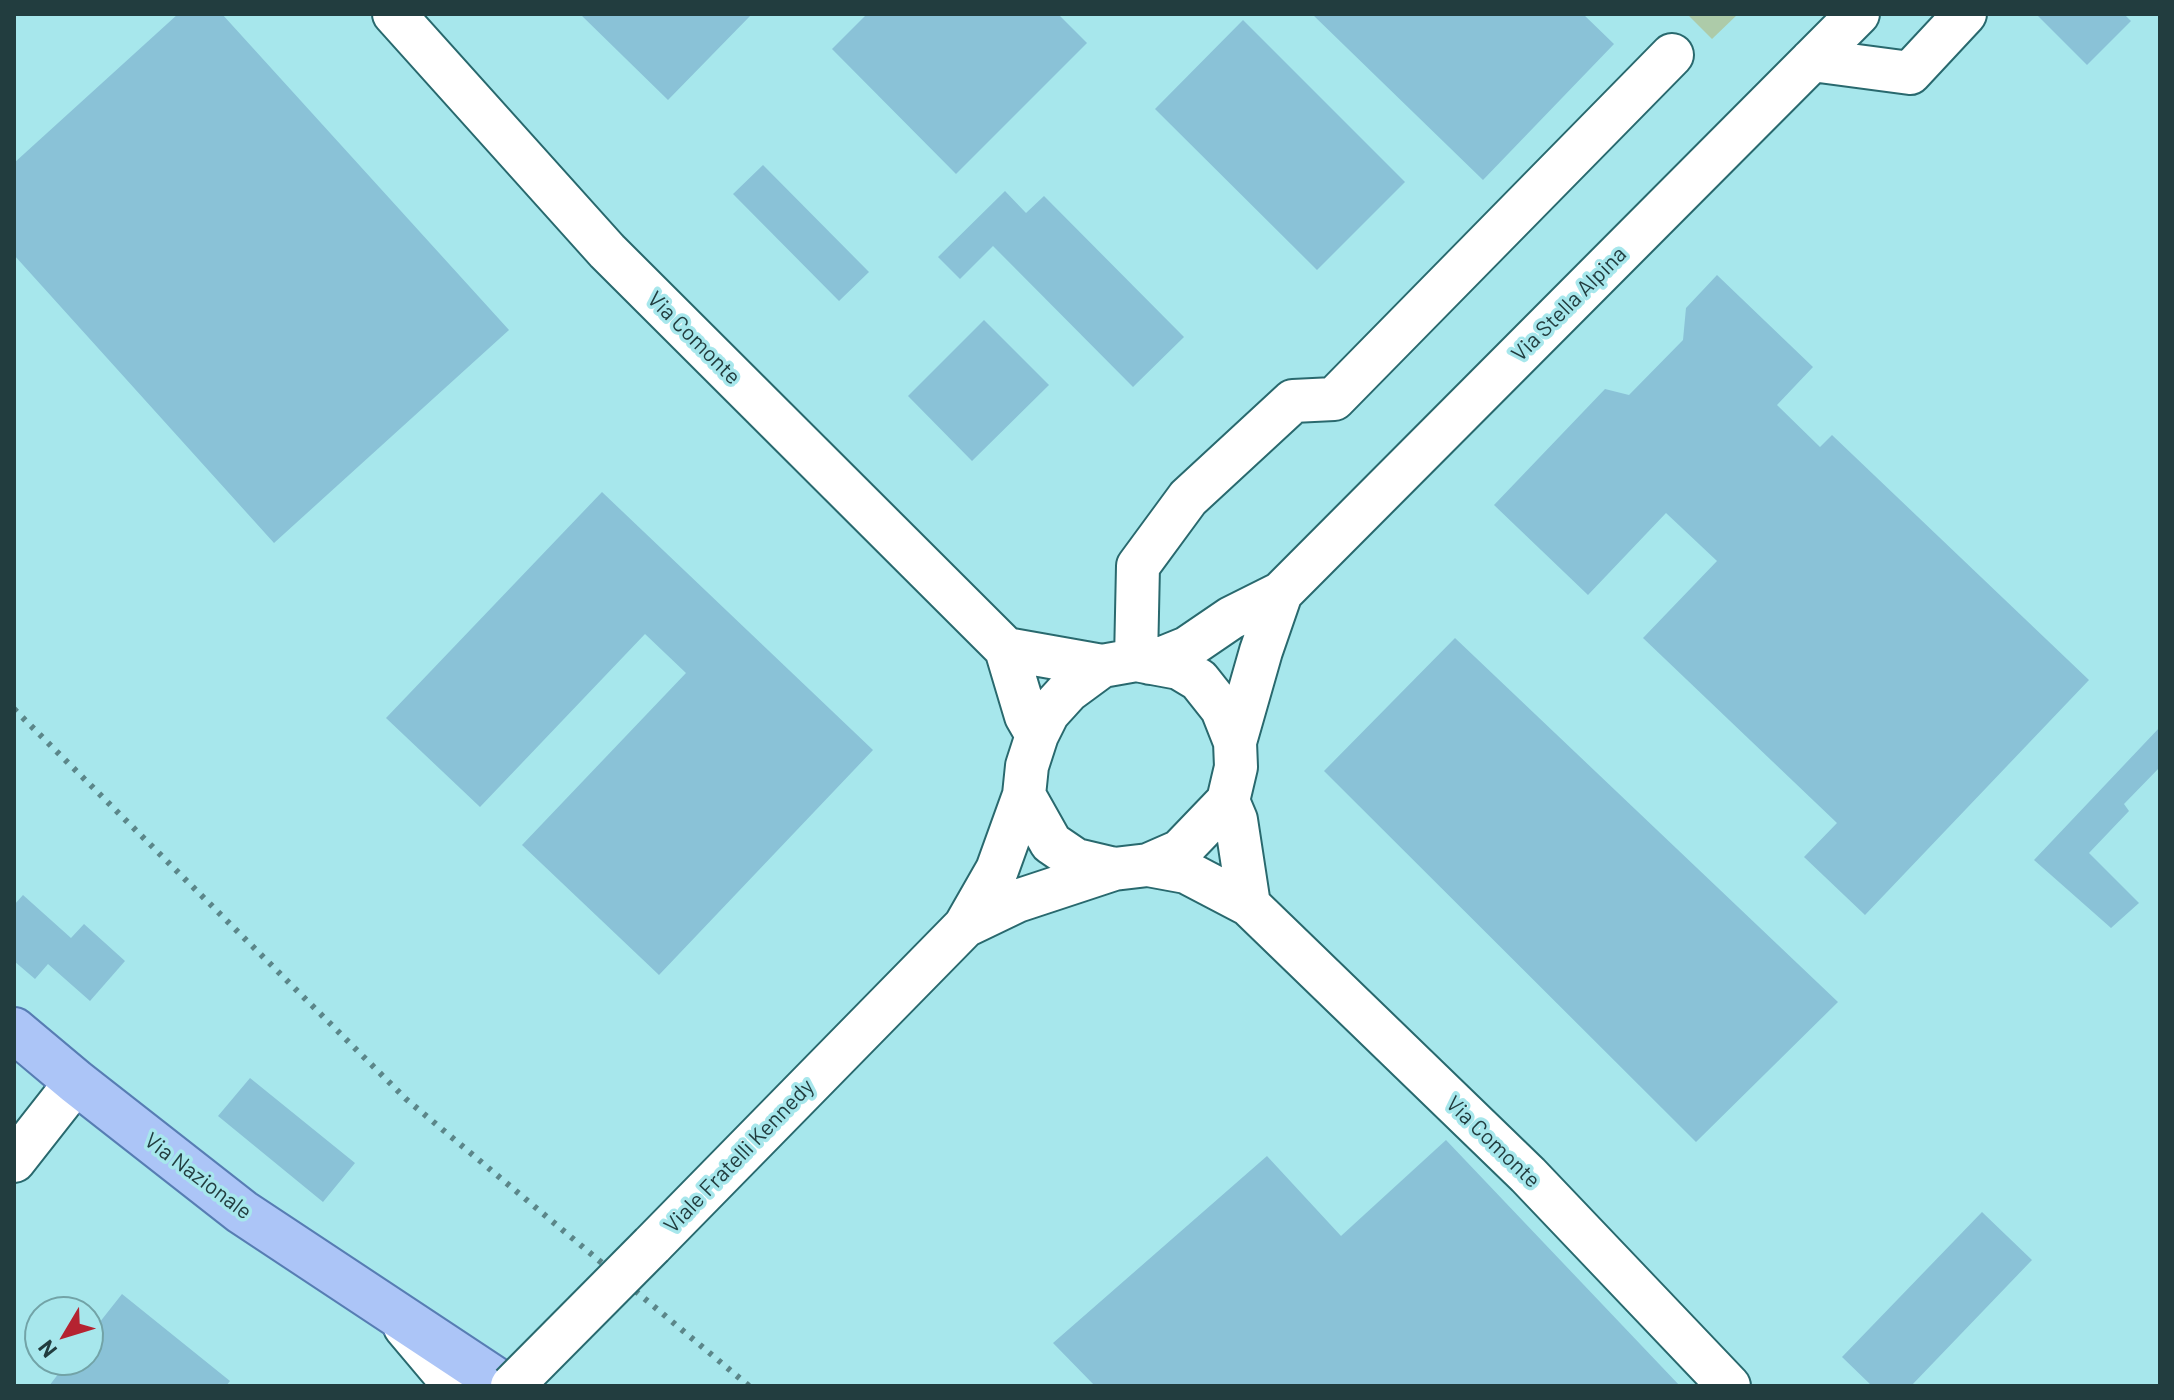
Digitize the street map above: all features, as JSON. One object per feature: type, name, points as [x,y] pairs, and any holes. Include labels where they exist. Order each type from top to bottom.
[{"type":"main road","name":"Via Nazionale","points":[[14,1030],[242,1212],[505,1386]]},
{"type":"street","name":"Via Comonte","points":[[394,14],[607,251],[1006,649]]},
{"type":"street","name":"Via Stella Alpina","points":[[1129,663],[1187,648],[1231,618],[1281,593],[1858,14]]},
{"type":"street","points":[[1812,60],[1910,73],[1965,14]]},
{"type":"street","points":[[1129,663],[1138,566],[1188,498],[1293,401],[1334,399],[1672,55]]},
{"type":"street","name":"Via Stella Alpina","points":[[1235,742],[1281,593]]},
{"type":"street","points":[[1037,735],[1026,716],[1006,649],[1179,668],[1199,680],[1222,709],[1235,742],[1236,767],[1228,801],[1180,851],[1131,867],[1076,860],[1051,843],[1024,795],[1027,766],[1048,713],[1068,691],[1129,663]]},
{"type":"street","name":"Viale Fratelli Kennedy","points":[[512,1386],[965,926],[997,870],[1024,795]]},
{"type":"street","points":[[1228,801],[1236,820],[1249,905]]},
{"type":"street","name":"Via Comonte","points":[[1131,867],[1186,872],[1249,905],[1528,1175],[1729,1386]]},
{"type":"street","name":"Viale Fratelli Kennedy","points":[[965,926],[1017,901],[1131,867]]},
{"type":"street","points":[[14,1161],[76,1082]]},
{"type":"street","name":"Via Nazionale","points":[[391,1311],[448,1378],[461,1386]]},
{"type":"green space","points":[[1687,14],[1738,14],[1712,39]]},
{"type":"building","points":[[178,14],[222,14],[509,330],[274,543],[14,255],[14,163]]},
{"type":"building","points":[[580,14],[752,14],[668,100]]},
{"type":"building","points":[[867,14],[1058,14],[1087,43],[956,174],[832,49]]},
{"type":"building","points":[[1312,14],[1583,14],[1614,44],[1483,180]]},
{"type":"building","points":[[2036,14],[2124,14],[2131,21],[2087,65]]},
{"type":"building","points":[[1243,20],[1405,182],[1317,270],[1155,109]]},
{"type":"building","points":[[763,165],[869,272],[839,301],[733,194]]},
{"type":"building","points":[[1005,191],[1026,213],[1044,196],[1184,337],[1133,387],[993,246],[960,279],[938,257]]},
{"type":"building","points":[[1717,275],[1813,367],[1777,405],[1820,447],[1832,435],[2089,680],[1865,915],[1804,857],[1837,823],[1643,638],[1717,561],[1666,513],[1588,595],[1494,505],[1605,389],[1629,395],[1683,340],[1686,308]]},
{"type":"building","points":[[984,320],[1049,385],[972,461],[908,396]]},
{"type":"building","points":[[602,492],[873,750],[659,975],[522,845],[686,673],[645,634],[480,807],[386,718]]},
{"type":"building","points":[[1455,638],[1838,1002],[1696,1142],[1324,771]]},
{"type":"building","points":[[2160,727],[2160,767],[2124,804],[2129,811],[2089,853],[2139,903],[2111,928],[2034,860]]},
{"type":"building","points":[[23,895],[71,938],[84,924],[125,961],[90,1001],[48,964],[35,979],[14,961],[14,905]]},
{"type":"building","points":[[250,1078],[355,1163],[323,1202],[218,1116]]},
{"type":"building","points":[[1446,1140],[1680,1386],[1095,1386],[1053,1343],[1267,1156],[1341,1236]]},
{"type":"building","points":[[1982,1212],[2032,1260],[1911,1386],[1872,1386],[1842,1357]]},
{"type":"building","points":[[122,1294],[230,1381],[226,1386],[49,1386],[57,1376],[104,1376],[104,1317]]},
{"type":"railway","points":[[14,709],[406,1099],[749,1386]]}]
